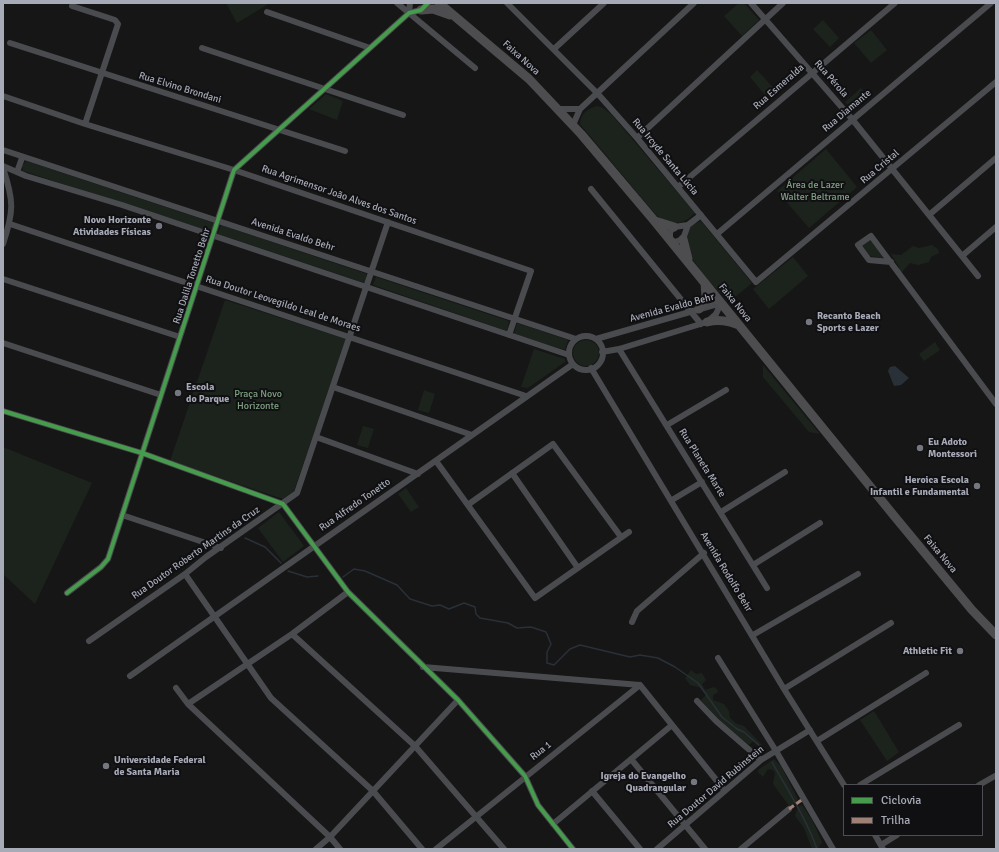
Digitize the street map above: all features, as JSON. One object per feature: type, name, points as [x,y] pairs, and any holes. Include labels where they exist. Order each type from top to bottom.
[{"type":"highway","name":"Faixa Nova","points":[[439,3],[529,79],[573,125],[670,240],[972,610],[996,635]]},
{"type":"highway","points":[[424,6],[458,18]]},
{"type":"highway","points":[[654,221],[674,227]]},
{"type":"highway","points":[[683,239],[691,266]]},
{"type":"highway","points":[[695,310],[706,297],[705,283]]},
{"type":"highway","points":[[704,323],[714,320],[727,321],[739,325]]},
{"type":"street","points":[[396,3],[475,68]]},
{"type":"street","points":[[409,13],[410,3]]},
{"type":"street","name":"Rua Ircyde Santa Lúcia","points":[[507,3],[598,94],[637,138],[756,282]]},
{"type":"street","points":[[554,49],[604,3]]},
{"type":"street","points":[[573,125],[580,109],[598,94],[694,3]]},
{"type":"street","name":"Rua Pérola","points":[[751,3],[852,120],[978,276]]},
{"type":"street","points":[[637,138],[783,3]]},
{"type":"street","name":"Rua Esmeralda","points":[[678,187],[895,3]]},
{"type":"street","name":"Rua Diamante","points":[[717,234],[991,3]]},
{"type":"street","points":[[72,6],[115,20],[118,26],[84,124]]},
{"type":"street","points":[[234,170],[409,13],[424,6]]},
{"type":"street","points":[[267,12],[370,48]]},
{"type":"street","name":"Rua Elvino Brondani","points":[[10,43],[345,151]]},
{"type":"street","points":[[202,48],[403,115]]},
{"type":"street","name":"Rua Cristal","points":[[756,282],[893,170],[996,82]]},
{"type":"street","name":"Rua Agrimensor João Alves dos Santos","points":[[3,96],[84,124],[234,170],[531,270],[514,319]]},
{"type":"street","points":[[558,109],[580,109]]},
{"type":"street","name":"Avenida Evaldo Behr","points":[[3,150],[22,158],[576,339]]},
{"type":"street","points":[[17,172],[22,158]]},
{"type":"street","points":[[929,215],[996,158]]},
{"type":"street","points":[[3,167],[569,355]]},
{"type":"street","points":[[3,167],[10,190],[12,211],[10,224],[3,244]]},
{"type":"street","name":"Rua Dalila Tonetto Behr","points":[[67,593],[108,560],[234,170]]},
{"type":"street","points":[[3,187],[10,190]]},
{"type":"street","points":[[591,189],[695,310],[704,323],[619,349],[602,352]]},
{"type":"street","points":[[688,225],[683,239],[675,242],[670,240],[670,232],[674,227],[688,225],[701,215]]},
{"type":"street","name":"Rua Doutor Roberto Martins da Cruz","points":[[89,641],[297,493],[351,337],[388,222]]},
{"type":"street","name":"Rua Doutor Leovegildo Leal de Moraes","points":[[10,224],[526,396]]},
{"type":"street","points":[[962,256],[996,227]]},
{"type":"street","points":[[891,262],[869,260],[858,245],[871,236],[891,262],[996,404]]},
{"type":"street","points":[[3,279],[180,337]]},
{"type":"street","name":"Avenida Evaldo Behr","points":[[596,339],[721,303]]},
{"type":"street","name":"Avenida Evaldo Behr","points":[[704,323],[716,314],[721,303]]},
{"type":"street","points":[[509,335],[514,319]]},
{"type":"street","points":[[582,336],[590,336],[596,339],[601,345],[601,359],[597,365],[591,368],[578,368],[573,364],[569,355],[572,343],[582,336]]},
{"type":"street","points":[[3,343],[161,395]]},
{"type":"street","name":"Rua Planeta Marte","points":[[619,349],[767,588]]},
{"type":"street","name":"Rua Alfredo Tonetto","points":[[130,676],[213,616],[418,474],[573,364]]},
{"type":"street","name":"Avenida Rodolfo Behr","points":[[591,368],[704,553],[784,689],[843,784]]},
{"type":"street","points":[[333,387],[472,435]]},
{"type":"street","points":[[667,425],[726,390]]},
{"type":"street","points":[[3,411],[142,453],[283,504],[315,545],[348,592],[458,700],[526,776],[538,805],[573,849]]},
{"type":"street","points":[[316,437],[418,474]]},
{"type":"street","points":[[469,504],[554,444],[621,537]]},
{"type":"street","points":[[436,460],[535,598],[629,532]]},
{"type":"street","points":[[721,512],[785,472]]},
{"type":"street","points":[[512,473],[578,568]]},
{"type":"street","points":[[672,500],[702,482]]},
{"type":"street","points":[[122,515],[221,548]]},
{"type":"street","points":[[753,565],[820,523]]},
{"type":"street","points":[[632,622],[637,611],[704,553]]},
{"type":"street","points":[[185,574],[271,698],[373,791],[422,849]]},
{"type":"street","points":[[753,635],[858,574]]},
{"type":"street","points":[[188,704],[292,634],[348,592]]},
{"type":"street","points":[[784,689],[891,623]]},
{"type":"street","points":[[292,634],[415,746],[504,849]]},
{"type":"street","points":[[718,658],[776,751],[833,849]]},
{"type":"street","points":[[423,667],[640,685],[725,791]]},
{"type":"street","points":[[817,741],[926,673]]},
{"type":"street","name":"Rua 1","points":[[436,849],[640,685]]},
{"type":"street","points":[[176,688],[188,704],[330,837],[340,849]]},
{"type":"street","points":[[316,849],[330,837],[458,700]]},
{"type":"street","points":[[697,701],[716,721],[761,760]]},
{"type":"street","points":[[553,824],[672,725]]},
{"type":"street","points":[[862,784],[959,725]]},
{"type":"street","name":"Rua Doutor David Rubinstein","points":[[657,849],[761,760],[810,730]]},
{"type":"street","points":[[631,758],[705,849]]},
{"type":"street","points":[[981,784],[995,776]]},
{"type":"street","points":[[592,791],[640,849]]},
{"type":"street","points":[[741,849],[789,809]]},
{"type":"street","points":[[876,836],[882,847],[896,836]]},
{"type":"green space","points":[[226,3],[270,3],[237,23]]},
{"type":"green space","points":[[739,3],[744,3],[759,20],[742,36],[724,16]]},
{"type":"green space","points":[[823,20],[839,38],[830,47],[813,29]]},
{"type":"green space","points":[[871,30],[887,50],[871,63],[854,43]]},
{"type":"green space","points":[[757,70],[778,93],[769,100],[750,77]]},
{"type":"green space","points":[[861,88],[869,98],[853,111],[845,102]]},
{"type":"green space","points":[[326,94],[343,101],[337,120],[309,109]]},
{"type":"green space","points":[[597,106],[603,108],[611,114],[695,213],[685,220],[676,223],[671,223],[661,219],[656,215],[580,124],[583,114]]},
{"type":"green space","name":"Área de Lazer Walter Beltrame","points":[[826,149],[857,187],[809,228],[777,191]]},
{"type":"green space","points":[[26,161],[214,223],[211,232],[23,171],[22,166]]},
{"type":"green space","points":[[701,221],[752,283],[729,302],[703,273],[694,261],[688,249],[686,237],[690,228]]},
{"type":"green space","points":[[221,225],[367,274],[365,283],[218,234]]},
{"type":"green space","points":[[870,240],[883,257],[882,258],[870,256],[862,246]]},
{"type":"green space","points":[[932,245],[938,249],[939,253],[931,257],[929,262],[918,265],[910,263],[902,272],[899,271],[899,267],[891,254],[901,255],[913,246],[919,248]]},
{"type":"green space","points":[[793,257],[808,276],[769,309],[753,289]]},
{"type":"green space","points":[[376,277],[509,321],[507,331],[373,285]]},
{"type":"green space","name":"Praça Novo Horizonte","points":[[225,300],[346,339],[294,491],[283,499],[170,461]]},
{"type":"green space","points":[[517,323],[568,340],[565,350],[514,334]]},
{"type":"green space","points":[[586,340],[595,344],[599,353],[595,362],[586,366],[577,362],[573,353],[577,344]]},
{"type":"green space","points":[[935,342],[940,350],[924,361],[919,354]]},
{"type":"green space","points":[[534,349],[565,359],[565,362],[528,388],[521,387]]},
{"type":"green space","points":[[763,365],[820,434],[809,432],[763,377]]},
{"type":"green space","points":[[424,390],[435,394],[429,413],[418,410]]},
{"type":"green space","points":[[363,426],[374,429],[368,448],[357,445]]},
{"type":"green space","points":[[3,447],[92,483],[35,604],[3,574]]},
{"type":"green space","points":[[406,488],[419,507],[411,512],[398,494]]},
{"type":"green space","points":[[279,512],[304,546],[283,562],[258,528]]},
{"type":"green space","points":[[691,670],[696,674],[702,673],[706,680],[702,684],[705,690],[714,687],[717,689],[718,692],[713,695],[713,700],[724,704],[729,711],[730,718],[737,724],[744,726],[765,748],[762,749],[753,741],[749,745],[720,723],[701,700],[706,695],[702,688],[690,685],[685,678]]},
{"type":"green space","points":[[874,711],[899,752],[887,761],[860,720]]},
{"type":"green space","points":[[774,759],[781,766],[798,800],[790,807],[773,784],[775,773],[773,770],[768,769],[763,777],[758,772],[758,770]]},
{"type":"green space","points":[[802,805],[812,820],[822,842],[818,849],[812,849],[804,828],[795,816],[798,806]]},
{"type":"shaded area","points":[[895,366],[909,378],[901,385],[894,386],[888,371],[890,367]]},
{"type":"waterway","points":[[245,538],[265,547],[281,563]]},
{"type":"waterway","points":[[343,577],[354,569],[365,571],[397,585],[410,599],[432,606],[440,605],[449,609],[464,603],[475,607],[476,614],[480,618],[508,623],[517,628],[531,627],[546,632],[551,644],[547,652],[547,663],[554,665],[570,649],[580,645],[630,657],[640,655],[658,658],[675,667],[698,683],[722,717],[737,729],[744,732],[763,749]]},
{"type":"waterway","points":[[288,571],[307,577],[318,576]]},
{"type":"waterway","points":[[772,762],[802,815],[817,849]]},
{"type":"marked path","points":[[789,809],[803,799]]},
{"type":"cycle path","points":[[67,593],[101,567],[108,559],[234,170],[409,13],[421,10],[428,3]]},
{"type":"cycle path","points":[[3,411],[142,453],[283,504],[348,592],[458,700],[525,776],[538,805],[573,849]]},
{"type":"place","name":"Novo Horizonte Atividades Físicas","points":[[159,226]]},
{"type":"place","name":"Recanto Beach Sports e Lazer","points":[[809,322]]},
{"type":"place","name":"Escola do Parque","points":[[178,393]]},
{"type":"place","name":"Eu Adoto Montessori","points":[[920,448]]},
{"type":"place","name":"Heroica Escola Infantil e Fundamental","points":[[977,486]]},
{"type":"place","name":"Athletic Fit","points":[[960,651]]},
{"type":"place","name":"Universidade Federal de Santa Maria","points":[[106,766]]},
{"type":"place","name":"Igreja do Evangelho Quadrangular","points":[[694,782]]}]
